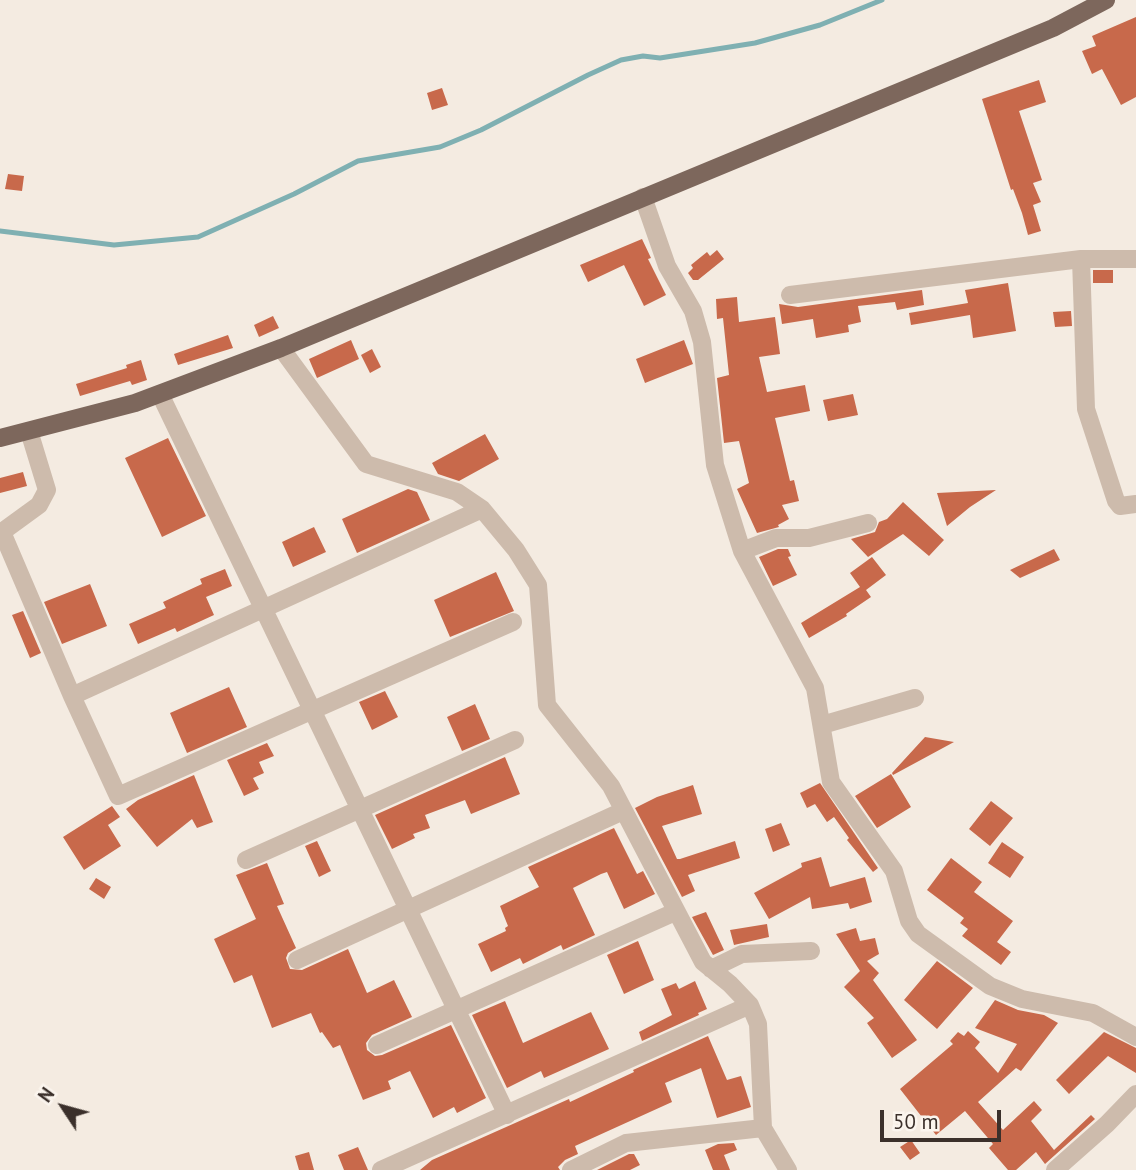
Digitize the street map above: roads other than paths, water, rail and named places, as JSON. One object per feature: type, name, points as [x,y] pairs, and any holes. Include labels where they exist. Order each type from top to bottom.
[{"type":"main road","points":[[0,439],[135,403],[281,348],[1053,28],[1106,0]]},
{"type":"street","points":[[643,197],[667,266],[693,311],[702,342],[715,464],[742,551],[815,688],[831,782],[894,871],[909,921],[918,934],[990,986],[1022,999],[1093,1013],[1136,1037]]},
{"type":"street","points":[[790,295],[1081,260],[1136,259]]},
{"type":"street","points":[[1081,260],[1086,409],[1116,501],[1120,506],[1136,504]]},
{"type":"street","points":[[281,348],[366,464],[457,492],[482,509],[516,550],[538,585],[547,705],[611,786],[702,962],[730,984],[750,1005],[758,1024],[763,1128],[788,1170]]},
{"type":"street","points":[[160,394],[507,1115]]},
{"type":"street","points":[[29,432],[47,490],[39,505],[2,532],[118,796],[513,622]]},
{"type":"street","points":[[72,696],[482,509]]},
{"type":"street","points":[[742,551],[776,538],[809,538],[868,523]]},
{"type":"street","points":[[822,724],[915,698]]},
{"type":"street","points":[[246,860],[515,740]]},
{"type":"street","points":[[297,960],[623,811]]},
{"type":"street","points":[[377,1045],[675,912]]},
{"type":"street","points":[[711,969],[742,954],[811,951]]},
{"type":"street","points":[[381,1170],[750,1005]]},
{"type":"street","points":[[1055,1170],[1136,1094]]},
{"type":"street","points":[[571,1170],[626,1143],[763,1128]]},
{"type":"waterway","points":[[0,231],[114,245],[198,237],[294,194],[358,161],[440,147],[481,130],[621,60],[643,56],[660,58],[755,43],[820,25],[882,0]]}]
